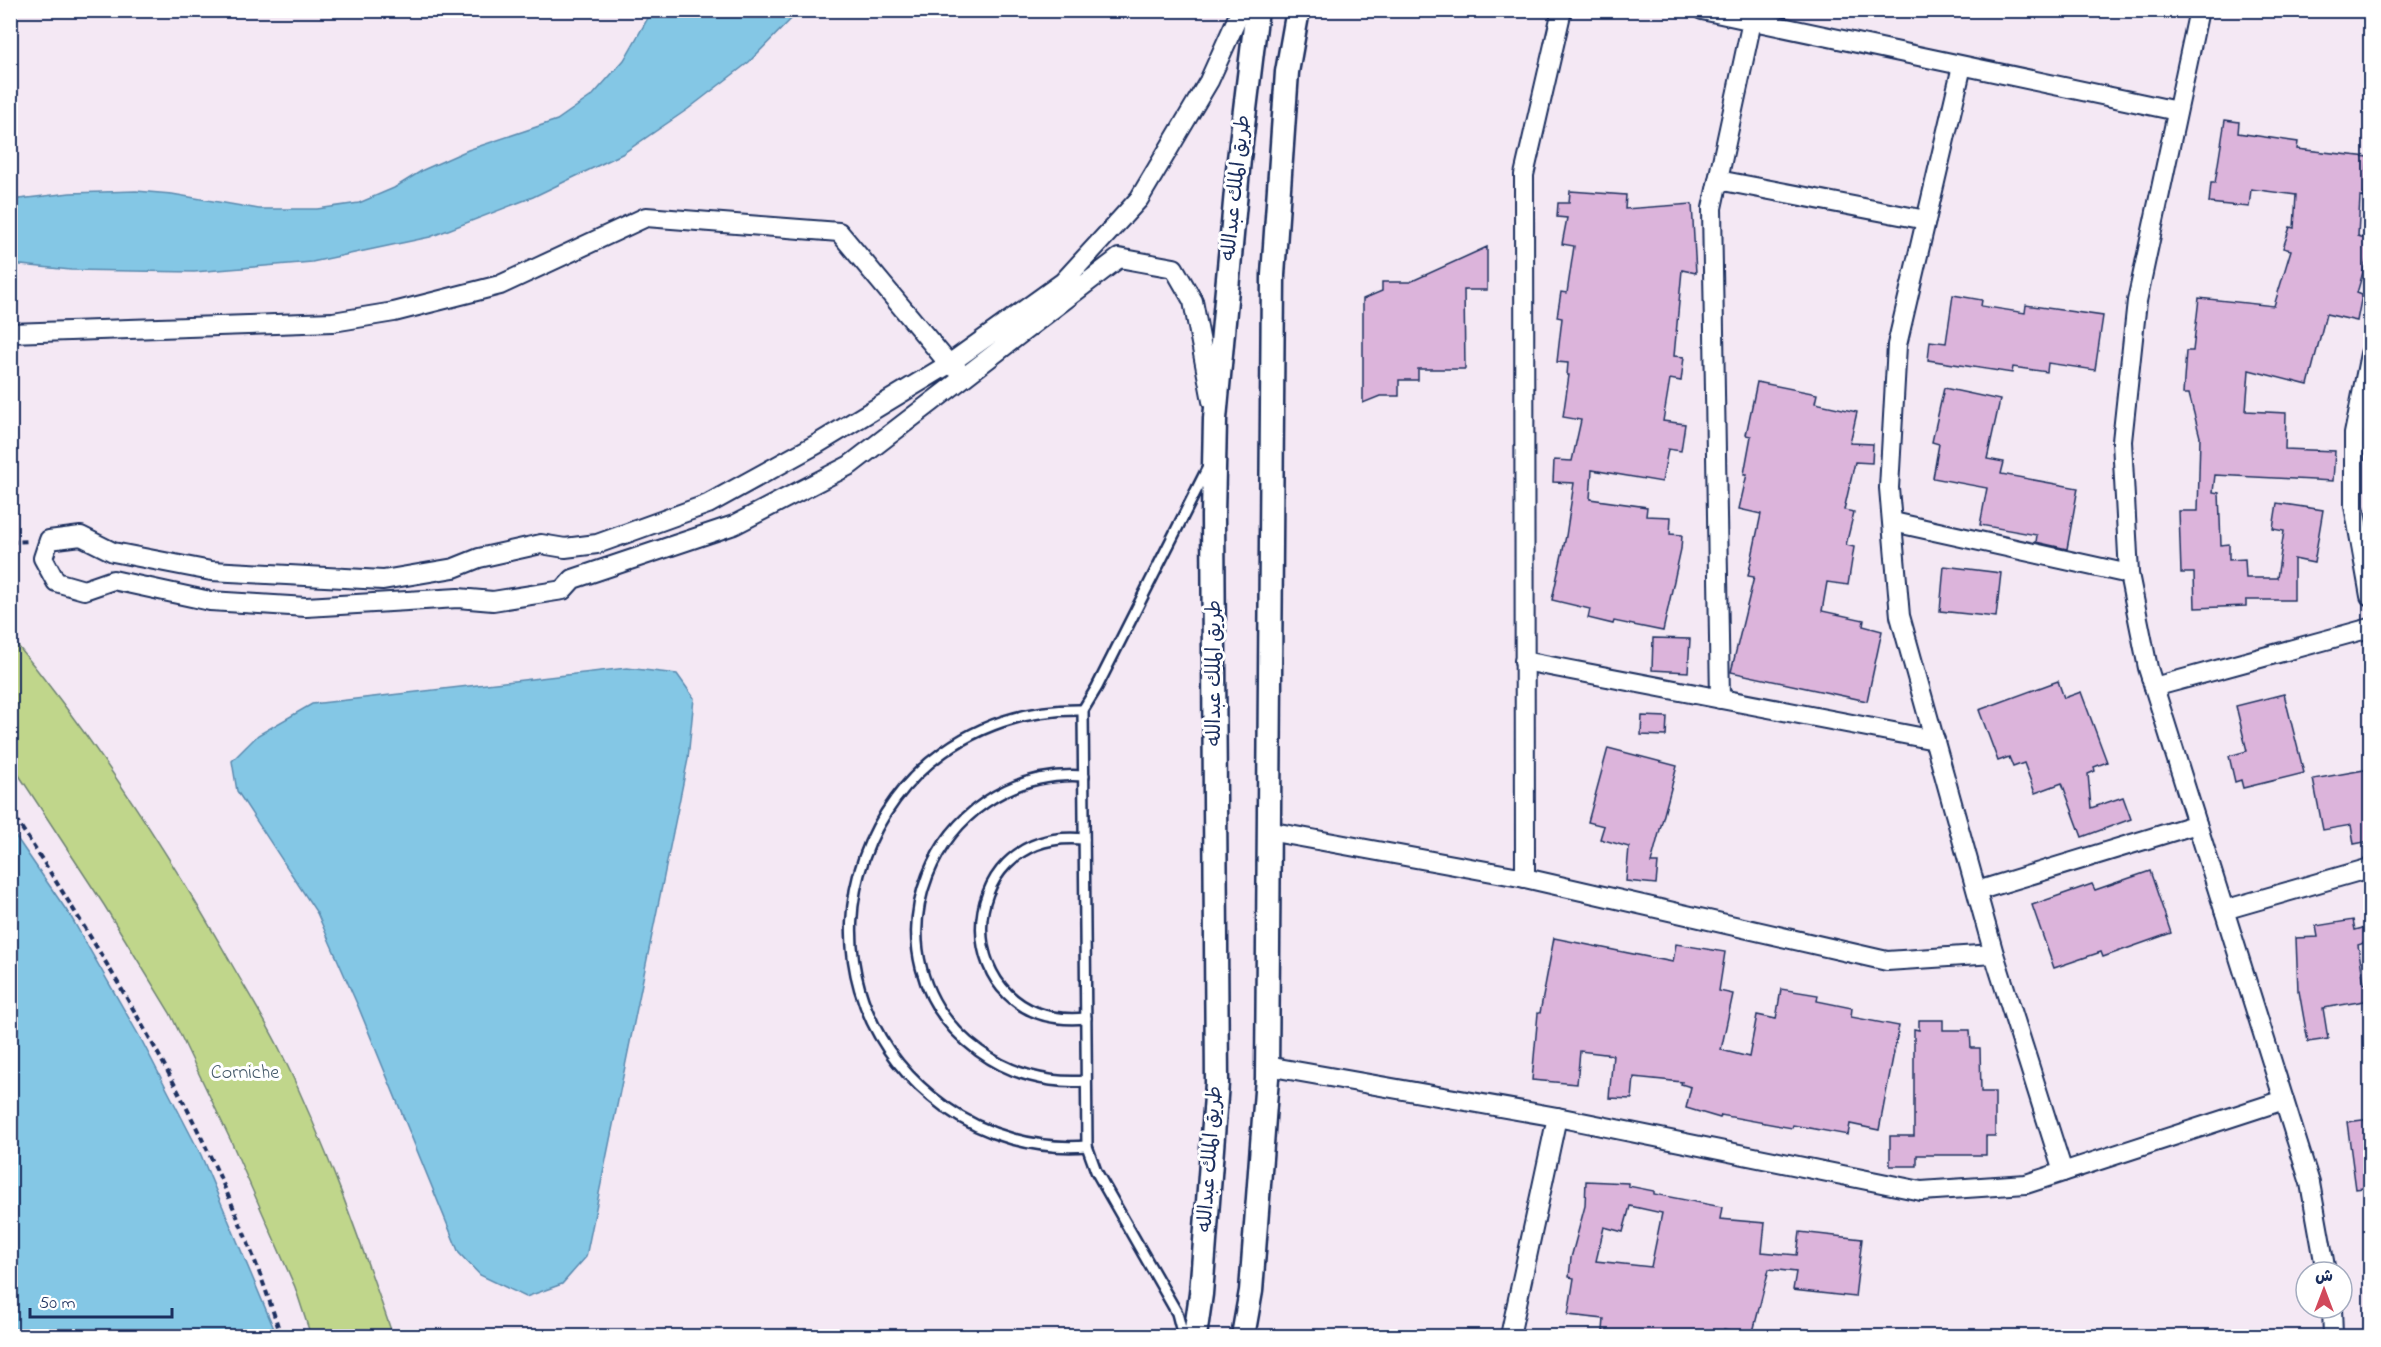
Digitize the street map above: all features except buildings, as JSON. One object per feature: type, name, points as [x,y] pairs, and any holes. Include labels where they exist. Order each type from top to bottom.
[{"type":"street","points":[[1215,419],[1193,301],[1174,268],[1119,258],[1077,288],[968,376],[850,465],[734,525],[573,579],[563,590],[493,601],[458,598],[306,607],[210,601],[113,580],[84,590],[56,582],[43,558],[49,540],[81,536],[113,552],[211,571],[383,580],[454,568],[479,558],[541,544],[565,548],[597,544],[708,504],[818,444],[949,364],[1064,282],[1139,200],[1209,81],[1240,10]]},
{"type":"street","name":"طريق الملك عبدالله","points":[[1195,1336],[1201,1294],[1217,1083],[1215,419],[1238,170],[1257,10]]},
{"type":"street","name":"طريق الملك عبدالله","points":[[1243,1336],[1251,1291],[1267,1066],[1273,275],[1287,72],[1298,10]]},
{"type":"street","points":[[1525,878],[1524,175],[1562,10]]},
{"type":"street","points":[[1702,10],[2177,111]]},
{"type":"street","points":[[2199,10],[2137,301],[2122,441],[2129,574],[2148,668],[2310,1183],[2324,1260]]},
{"type":"street","points":[[1720,699],[1712,208],[1752,21]]},
{"type":"street","points":[[1962,66],[1897,345],[1889,488],[1900,616],[1994,954],[2063,1172]]},
{"type":"street","points":[[1718,180],[1926,220]]},
{"type":"street","points":[[10,333],[333,322],[394,312],[500,285],[646,217],[839,232],[949,364],[968,376]]},
{"type":"street","points":[[965,352],[968,376]]},
{"type":"street","points":[[2370,354],[2354,434],[2354,506],[2370,596]]},
{"type":"street","points":[[1893,522],[2129,574]]},
{"type":"street","points":[[565,548],[573,579]]},
{"type":"street","points":[[113,552],[113,580]]},
{"type":"street","points":[[2154,687],[2370,628]]},
{"type":"street","points":[[1524,660],[1935,740]]},
{"type":"street","points":[[1977,891],[2197,824]]},
{"type":"street","points":[[1268,831],[1525,878],[1887,961],[1994,954]]},
{"type":"street","points":[[2224,910],[2370,868]]},
{"type":"street","points":[[1267,1066],[1557,1117],[1921,1191],[2026,1184],[2284,1100]]},
{"type":"street","points":[[1510,1336],[1557,1117]]},
{"type":"street","points":[[2332,1320],[2333,1336]]},
{"type":"lane","points":[[1183,1336],[1177,1313],[1096,1171],[1087,1146],[1083,710],[1097,687],[1185,508],[1215,454]]},
{"type":"lane","points":[[1083,710],[1037,713],[1006,720],[977,731],[950,746],[925,765],[903,788],[885,813],[870,840],[855,890],[851,931],[854,962],[861,993],[872,1022],[888,1049],[907,1074],[929,1095],[955,1114],[982,1128],[1012,1139],[1042,1145],[1087,1146]]},
{"type":"lane","points":[[1084,776],[1047,777],[1026,782],[986,800],[969,814],[947,838],[930,867],[922,887],[917,930],[924,974],[932,994],[942,1013],[972,1046],[989,1059],[1029,1076],[1051,1081],[1086,1081]]},
{"type":"lane","points":[[1084,838],[1070,837],[1044,841],[1026,849],[1010,861],[1001,870],[987,892],[980,917],[980,930],[988,968],[1012,998],[1034,1012],[1046,1016],[1072,1020],[1086,1018]]},
{"type":"path","points":[[10,810],[71,904],[132,1007],[207,1146],[265,1287],[280,1336]]},
{"type":"green space","name":"Corniche","points":[[10,636],[41,674],[99,754],[154,836],[270,1031],[328,1158],[393,1336],[311,1336],[295,1287],[231,1141],[170,1013],[104,905],[11,763]]},
{"type":"water","points":[[652,11],[799,11],[749,62],[688,109],[622,154],[533,197],[430,237],[312,262],[194,272],[71,270],[11,264],[11,200],[70,193],[136,191],[172,194],[259,209],[317,209],[359,203],[394,188],[423,170],[468,150],[557,120],[593,95],[624,60]]},
{"type":"water","points":[[627,668],[677,674],[694,698],[688,759],[586,1257],[562,1284],[526,1297],[480,1275],[459,1253],[358,1006],[317,913],[237,791],[232,761],[258,735],[312,704]]},
{"type":"water","points":[[10,828],[71,917],[142,1041],[201,1155],[277,1336],[11,1336]]}]
